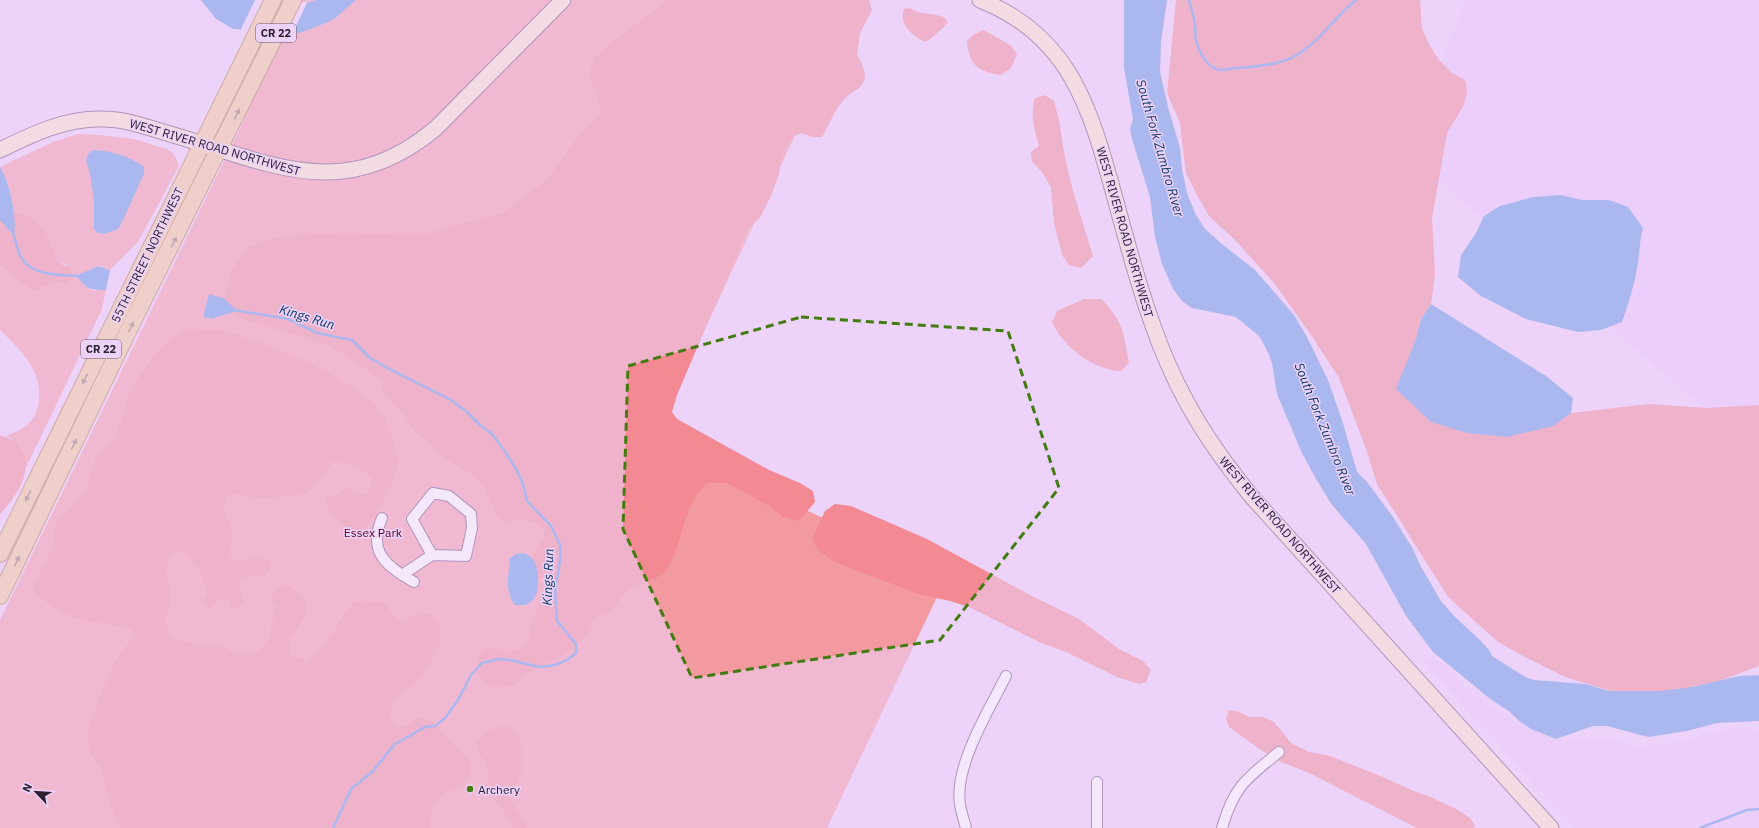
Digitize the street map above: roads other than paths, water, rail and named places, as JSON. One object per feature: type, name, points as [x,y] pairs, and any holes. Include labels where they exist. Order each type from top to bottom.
[{"type":"main road","name":"55TH STREET NORTHWEST","points":[[0,554],[273,0]]},
{"type":"main road","name":"55TH STREET NORTHWEST","points":[[0,596],[125,338],[293,0]]},
{"type":"main road","name":"WEST RIVER ROAD NORTHWEST","points":[[0,150],[40,131],[60,124],[75,120],[102,118],[129,123],[291,169],[313,173],[346,171],[372,166],[411,147],[435,129],[563,0]]},
{"type":"main road","name":"WEST RIVER ROAD NORTHWEST","points":[[980,0],[1009,15],[1042,39],[1055,54],[1076,85],[1094,127],[1135,270],[1159,343],[1184,400],[1217,452],[1252,497],[1552,828]]},
{"type":"street","points":[[402,575],[432,555],[466,556],[472,528],[471,514],[449,496],[433,494],[412,519],[432,555]]},
{"type":"street","points":[[382,518],[377,530],[376,543],[380,555],[396,571],[414,582]]},
{"type":"street","points":[[965,828],[960,804],[960,784],[963,767],[970,749],[1006,676]]},
{"type":"street","points":[[1222,828],[1236,791],[1246,779],[1279,752]]},
{"type":"street","points":[[1097,782],[1097,828]]},
{"type":"water","points":[[201,0],[266,0],[296,6],[317,0],[356,0],[333,20],[300,33],[233,29],[216,19]]},
{"type":"water","name":"South Fork Zumbro River","points":[[1124,0],[1167,0],[1161,42],[1160,72],[1180,148],[1182,169],[1187,193],[1195,213],[1205,229],[1255,270],[1294,315],[1307,337],[1328,380],[1342,420],[1357,472],[1367,482],[1393,517],[1413,549],[1420,565],[1441,601],[1454,616],[1481,641],[1490,651],[1492,656],[1525,677],[1534,680],[1586,684],[1609,691],[1661,691],[1692,687],[1739,676],[1759,675],[1759,721],[1717,723],[1687,731],[1648,737],[1607,726],[1593,726],[1556,739],[1531,729],[1519,721],[1510,712],[1489,698],[1433,652],[1406,616],[1366,544],[1332,505],[1316,479],[1301,451],[1277,394],[1272,363],[1259,336],[1236,317],[1192,308],[1182,301],[1173,289],[1162,264],[1155,237],[1150,197],[1130,129],[1133,119],[1124,68]]},
{"type":"water","points":[[93,150],[120,155],[144,167],[144,174],[118,229],[104,234],[97,233],[94,229],[94,200],[90,174],[86,161],[88,154]]},
{"type":"water","points":[[0,167],[7,182],[12,200],[15,228],[14,236],[0,220]]},
{"type":"water","points":[[1561,195],[1582,200],[1609,200],[1628,207],[1643,228],[1634,282],[1622,322],[1601,330],[1578,332],[1526,319],[1481,296],[1458,277],[1461,255],[1476,233],[1484,216],[1500,206],[1533,197]]},
{"type":"water","points":[[98,266],[110,270],[106,290],[95,290],[89,288],[76,276]]},
{"type":"water","points":[[209,294],[225,299],[237,311],[211,319],[203,317]]},
{"type":"water","points":[[1431,304],[1546,376],[1573,398],[1571,413],[1553,426],[1507,437],[1467,433],[1431,422],[1396,389],[1416,339],[1421,319]]},
{"type":"water","points":[[524,553],[531,557],[535,563],[538,575],[538,589],[533,601],[528,604],[515,605],[509,594],[508,588],[510,558],[516,554]]},
{"type":"waterway","points":[[1189,0],[1195,22],[1196,40],[1199,50],[1204,59],[1212,67],[1221,70],[1264,65],[1285,61],[1294,57],[1317,39],[1356,0]]},
{"type":"waterway","name":"Kings Run","points":[[13,233],[21,257],[32,268],[47,273],[79,276]]},
{"type":"waterway","name":"Kings Run","points":[[234,310],[288,319],[317,333],[352,340],[370,358],[451,400],[492,434],[517,471],[523,484],[527,501],[551,526],[560,545],[560,560],[555,591],[557,621],[576,644],[576,653],[567,660],[555,665],[539,667],[510,660],[498,659],[482,663],[471,675],[458,700],[445,718],[435,726],[425,727],[395,744],[372,772],[351,789],[333,828]]},
{"type":"waterway","points":[[1700,828],[1747,810],[1759,809]]},
{"type":"place","name":"Archery","points":[[470,789]]},
{"type":"park label","name":"Essex Park","points":[[373,532]]}]
